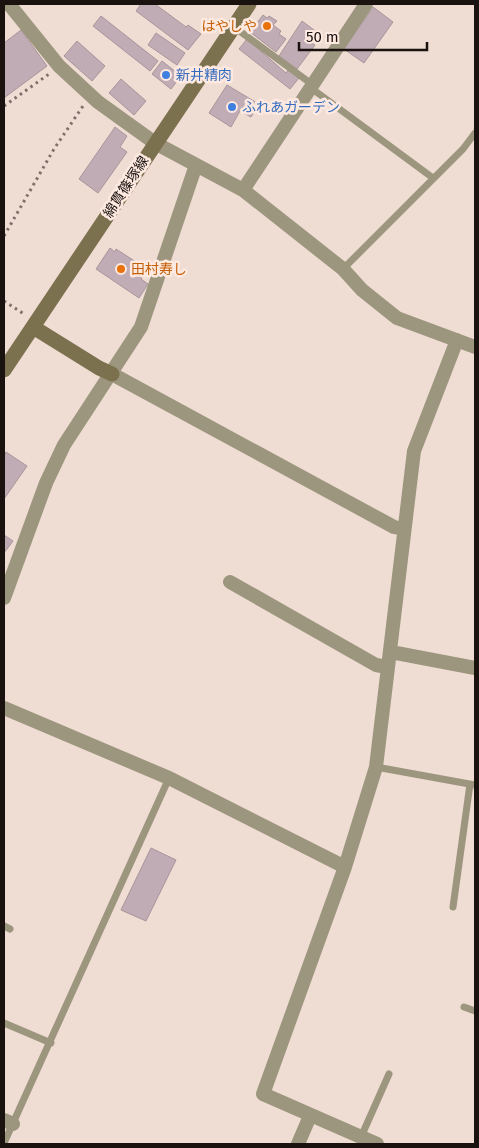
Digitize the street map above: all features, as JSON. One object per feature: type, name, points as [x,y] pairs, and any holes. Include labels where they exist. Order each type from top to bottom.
[{"type":"main road","name":"綿貫篠塚線","points":[[4,370],[249,4]]},
{"type":"main road","points":[[33,327],[112,374]]},
{"type":"street","points":[[10,4],[60,67],[91,95],[155,143],[243,190],[343,268],[362,290],[397,318],[475,347]]},
{"type":"street","points":[[243,190],[366,4]]},
{"type":"street","points":[[4,598],[55,463],[77,424],[112,374],[141,326],[196,165]]},
{"type":"street","points":[[377,1144],[263,1094],[345,867],[376,767],[414,451],[457,340]]},
{"type":"street","points":[[112,374],[394,527],[404,529]]},
{"type":"street","points":[[230,582],[376,664],[387,667]]},
{"type":"street","points":[[391,652],[475,668]]},
{"type":"street","points":[[4,708],[169,778],[345,867]]},
{"type":"street","points":[[298,1144],[310,1116]]},
{"type":"lane","points":[[234,27],[433,178]]},
{"type":"lane","points":[[343,268],[463,149],[475,133]]},
{"type":"lane","points":[[376,767],[472,784],[453,907]]},
{"type":"lane","points":[[4,1143],[8,1122],[51,1042],[169,778]]},
{"type":"lane","points":[[464,1007],[475,1012]]},
{"type":"lane","points":[[4,1023],[51,1042]]},
{"type":"lane","points":[[361,1137],[389,1074]]},
{"type":"path","points":[[4,106],[60,67]]},
{"type":"path","points":[[4,236],[54,149],[91,95]]},
{"type":"path","points":[[4,301],[25,314]]},
{"type":"building","points":[[141,4],[155,4],[186,27],[188,25],[201,34],[188,50],[136,11]]},
{"type":"building","points":[[373,7],[393,22],[364,63],[344,49]]},
{"type":"building","points":[[263,15],[277,21],[273,25],[281,31],[279,34],[286,39],[276,52],[250,32]]},
{"type":"building","points":[[101,16],[158,61],[150,71],[93,26]]},
{"type":"building","points":[[302,21],[318,33],[311,43],[315,45],[297,69],[279,56]]},
{"type":"building","points":[[21,30],[47,66],[4,98],[4,43]]},
{"type":"building","points":[[156,33],[185,53],[177,65],[148,45]]},
{"type":"building","points":[[247,39],[286,73],[288,70],[299,78],[290,89],[239,49]]},
{"type":"building","points":[[77,41],[105,66],[92,81],[64,56]]},
{"type":"building","points":[[162,61],[181,76],[171,89],[152,74]]},
{"type":"building","points":[[121,79],[146,101],[134,115],[109,93]]},
{"type":"building","points":[[227,85],[257,103],[253,108],[256,109],[251,117],[240,111],[231,127],[209,113]]},
{"type":"building","points":[[115,127],[127,136],[120,147],[127,152],[98,193],[79,179]]},
{"type":"building","points":[[110,248],[115,252],[116,249],[147,269],[141,279],[148,284],[139,298],[96,269]]},
{"type":"building","points":[[6,452],[27,466],[4,499],[4,456]]},
{"type":"building","points":[[4,535],[13,541],[4,553]]},
{"type":"building","points":[[151,848],[176,860],[146,921],[121,910]]},
{"type":"place","name":"はやしや","points":[[267,26]]},
{"type":"place","name":"新井精肉","points":[[166,75]]},
{"type":"place","name":"ふれあガーデン","points":[[232,107]]},
{"type":"place","name":"田村寿し","points":[[121,269]]}]
